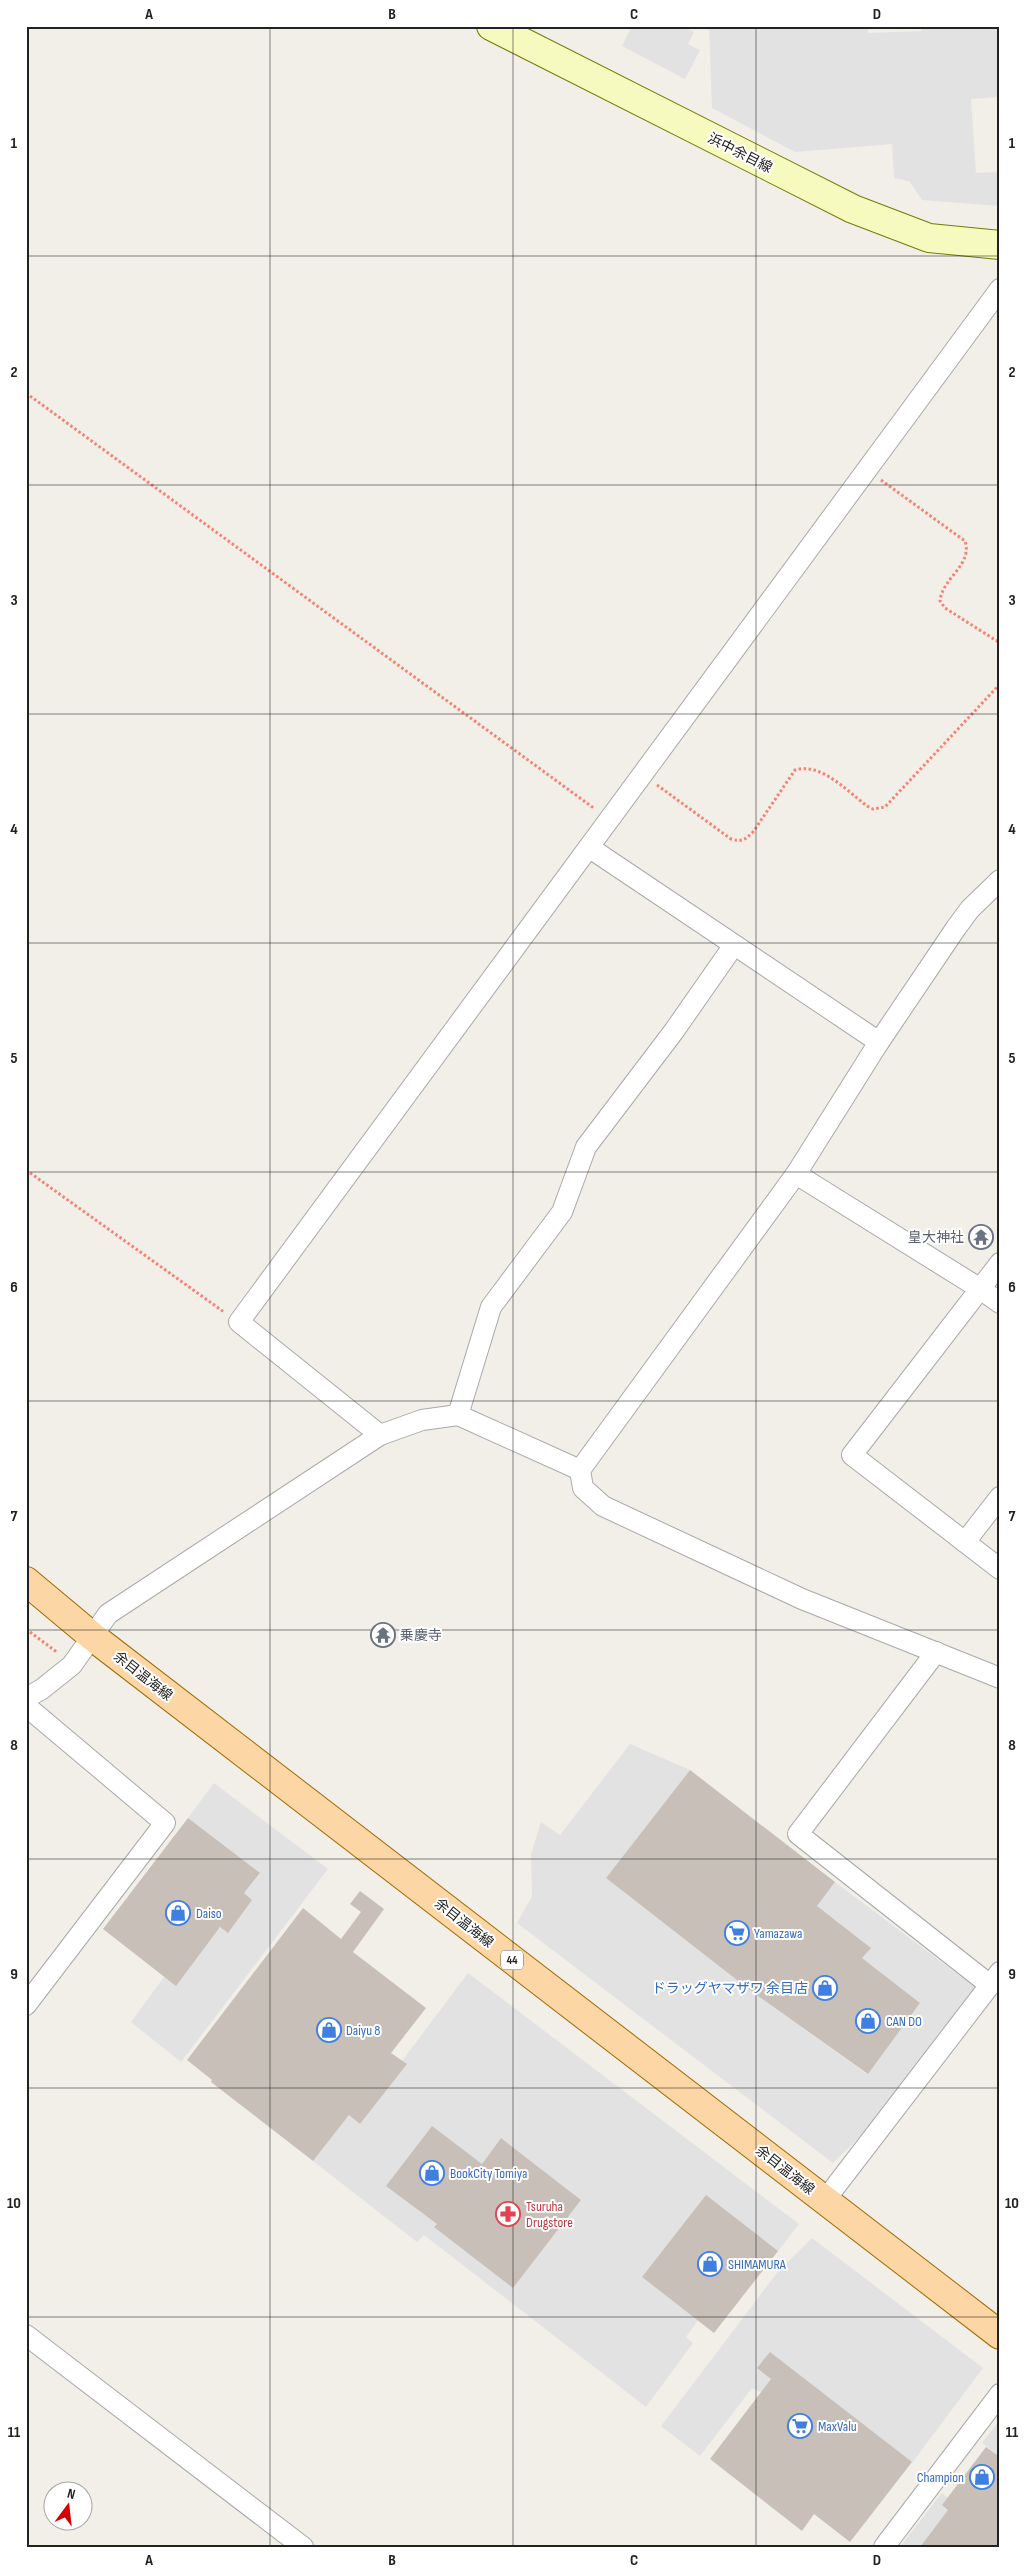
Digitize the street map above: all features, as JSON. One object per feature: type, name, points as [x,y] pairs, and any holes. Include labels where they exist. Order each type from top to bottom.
[{"type":"main road","name":"浜中余目線","points":[[491,26],[853,209],[929,238],[1000,245]]},
{"type":"main road","name":"余目温海線","points":[[26,1581],[93,1637],[1000,2335]]},
{"type":"street","points":[[380,1435],[239,1322],[1000,289]]},
{"type":"street","points":[[590,848],[878,1042]]},
{"type":"street","points":[[1000,880],[975,904],[956,928],[878,1042],[796,1174],[580,1470],[583,1488],[603,1506],[802,1599],[1000,1678]]},
{"type":"street","points":[[458,1414],[491,1307],[562,1212],[586,1148],[674,1031],[734,945]]},
{"type":"street","points":[[796,1174],[1000,1303]]},
{"type":"street","points":[[1000,1264],[979,1288],[852,1455],[1000,1569]]},
{"type":"street","points":[[26,1698],[42,1689],[72,1665],[108,1614],[380,1435],[422,1420],[458,1414],[580,1470]]},
{"type":"street","points":[[965,1542],[1000,1497]]},
{"type":"street","points":[[825,2200],[995,1978],[798,1834],[936,1652]]},
{"type":"street","points":[[26,1706],[165,1823],[26,2005]]},
{"type":"street","points":[[26,2335],[304,2547]]},
{"type":"street","points":[[884,2547],[1000,2394]]},
{"type":"path","points":[[26,393],[609,820]]},
{"type":"path","points":[[866,470],[965,541],[967,549],[964,561],[942,587],[940,601],[945,608],[1000,643]]},
{"type":"path","points":[[655,784],[731,839],[739,842],[745,840],[753,832],[795,770],[806,767],[820,771],[867,806],[873,809],[885,807],[1000,684]]},
{"type":"path","points":[[26,1170],[239,1322]]},
{"type":"path","points":[[26,1629],[72,1665]]},
{"type":"shaded area","points":[[632,26],[683,26],[694,32],[688,44],[700,50],[685,79],[622,46]]},
{"type":"shaded area","points":[[709,26],[868,26],[868,33],[921,31],[921,26],[1000,26],[1000,97],[971,99],[976,173],[1000,172],[1000,206],[922,200],[909,181],[894,178],[892,144],[795,152],[712,108]]},
{"type":"shaded area","points":[[630,1744],[690,1770],[606,1878],[751,1991],[867,2074],[920,2003],[862,1958],[870,1947],[834,1919],[766,1974],[835,1882],[976,1988],[883,2114],[833,2163],[517,1923],[532,1896],[531,1854],[541,1822],[560,1835]]},
{"type":"shaded area","points":[[214,1783],[328,1869],[181,2062],[131,2022],[164,1977],[252,1900],[244,1893],[260,1874],[188,1818]]},
{"type":"shaded area","points":[[468,1973],[799,2224],[778,2251],[706,2196],[642,2277],[698,2320],[686,2337],[693,2343],[646,2407],[424,2235],[417,2242],[313,2161],[349,2115],[361,2123],[406,2064],[402,2061]],"holes":[[[501,2138],[581,2200],[513,2288],[435,2227]],[[478,2162],[433,2221],[387,2186]]]},
{"type":"shaded area","points":[[812,2238],[983,2368],[912,2463],[784,2363],[761,2392],[752,2388],[700,2456],[661,2426],[777,2273]]},
{"type":"shaded area","points":[[1000,2420],[1000,2457],[982,2443]]},
{"type":"shaded area","points":[[942,2493],[948,2498],[948,2510],[920,2547],[900,2547]]},
{"type":"building","name":"Yamazawa","points":[[690,1770],[835,1882],[817,1906],[871,1948],[862,1958],[920,2003],[868,2074],[751,1991],[606,1878]]},
{"type":"building","name":"Daiso","points":[[188,1818],[260,1873],[244,1893],[252,1900],[228,1933],[220,1927],[176,1986],[103,1929]]},
{"type":"building","name":"Daiyu 8","points":[[360,1891],[384,1909],[353,1952],[426,2008],[391,2053],[407,2064],[360,2124],[349,2115],[313,2161],[211,2082],[212,2080],[187,2060],[303,1908],[341,1939],[361,1912],[350,1904]]},
{"type":"building","name":"Tsuruha Drugstore","points":[[432,2126],[482,2164],[501,2138],[581,2200],[513,2288],[434,2227],[437,2224],[386,2186]]},
{"type":"building","name":"SHIMAMURA","points":[[706,2195],[778,2251],[714,2333],[642,2277]]},
{"type":"building","name":"MaxValu","points":[[770,2352],[912,2462],[850,2542],[814,2514],[802,2531],[710,2459],[771,2379],[757,2368]]},
{"type":"building","name":"Champion","points":[[986,2447],[1000,2457],[1000,2547],[920,2547],[948,2510],[942,2505]]},
{"type":"place","name":"皇大神社","points":[[981,1237]]},
{"type":"place","name":"乗慶寺","points":[[383,1635]]},
{"type":"place","name":"Daiso","points":[[178,1913]]},
{"type":"place","name":"Yamazawa","points":[[737,1933]]},
{"type":"place","name":"ドラッグヤマザワ 余目店","points":[[825,1988]]},
{"type":"place","name":"CAN DO","points":[[868,2021]]},
{"type":"place","name":"Daiyu 8","points":[[329,2030]]},
{"type":"place","name":"BookCity Tomiya","points":[[432,2173]]},
{"type":"place","name":"Tsuruha Drugstore","points":[[508,2214]]},
{"type":"place","name":"SHIMAMURA","points":[[710,2264]]},
{"type":"place","name":"MaxValu","points":[[800,2426]]},
{"type":"place","name":"Champion","points":[[982,2477]]}]
